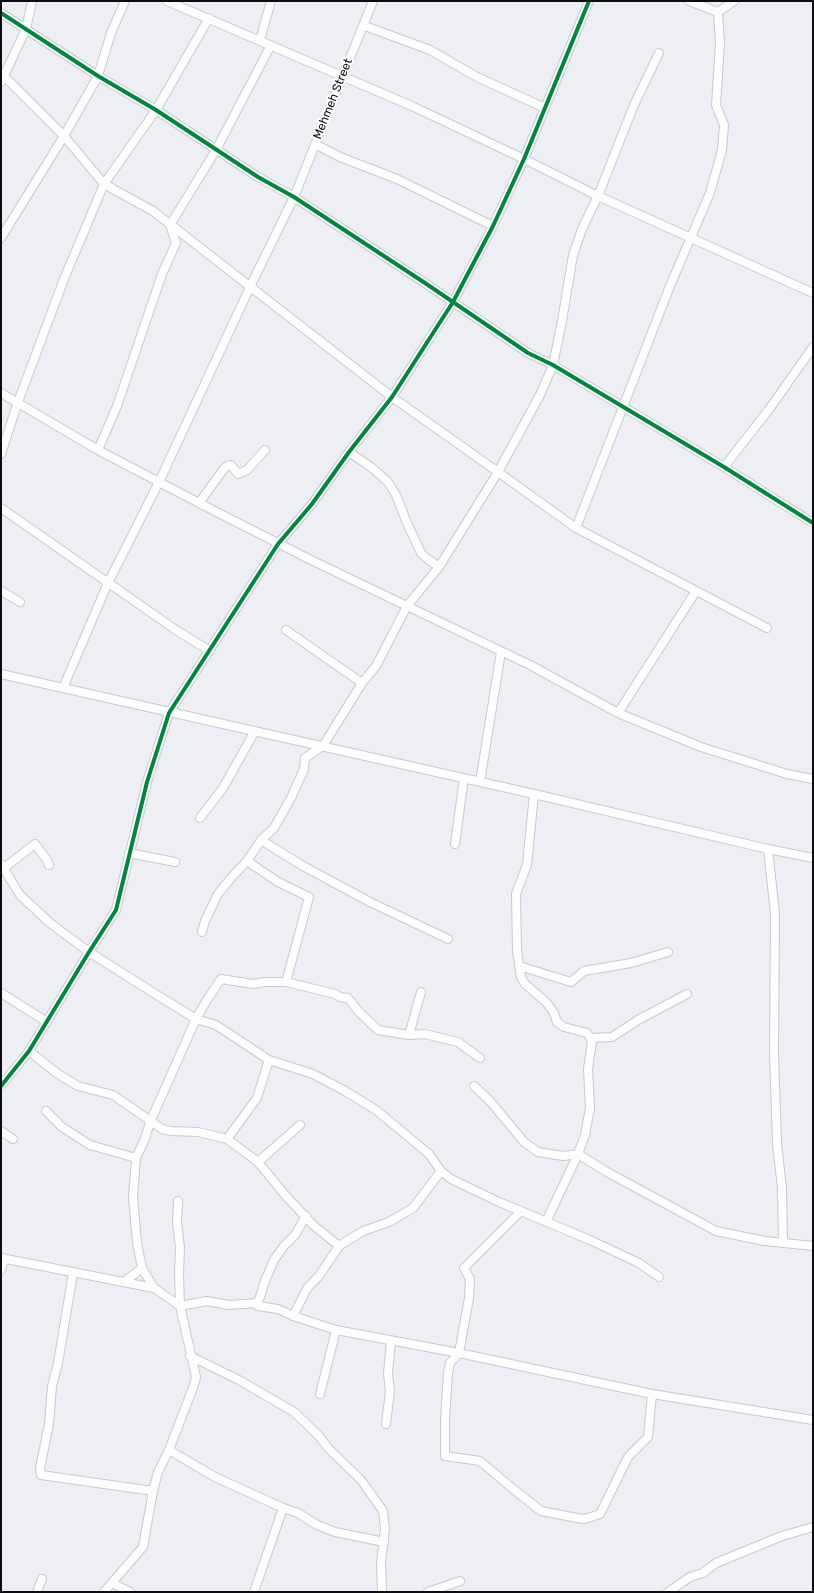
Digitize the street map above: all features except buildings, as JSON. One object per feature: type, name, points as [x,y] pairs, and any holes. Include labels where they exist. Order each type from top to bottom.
[{"type":"street","points":[[32,1],[26,29],[2,77],[64,136],[104,184],[153,211],[392,397],[576,528],[767,628]]},
{"type":"street","points":[[1,238],[64,136],[98,76],[111,33],[125,1]]},
{"type":"street","points":[[167,1],[414,107],[524,158],[598,196],[690,239],[813,293]]},
{"type":"street","points":[[260,40],[271,1]]},
{"type":"street","name":"Mehmeh Street","points":[[63,688],[108,583],[159,482],[250,287],[294,197],[342,76],[365,26],[373,1]]},
{"type":"street","points":[[1,1086],[29,1051],[88,952],[116,910],[147,782],[169,713],[278,544],[312,504],[349,452],[392,397],[453,302],[493,226],[524,158],[589,1]]},
{"type":"street","points":[[689,1],[718,12]]},
{"type":"street","points":[[718,12],[734,1]]},
{"type":"street","points":[[576,528],[670,286],[710,193],[722,150],[724,125],[716,105],[720,42],[718,12]]},
{"type":"street","points":[[1,13],[98,76],[156,110],[216,150],[294,197],[528,353],[553,365],[624,407],[813,523]]},
{"type":"street","points":[[1,454],[18,402],[64,279],[104,184],[156,110],[209,18]]},
{"type":"street","points":[[365,26],[430,50],[477,77],[545,108]]},
{"type":"street","points":[[98,450],[120,399],[162,274],[176,243],[170,225],[216,150],[271,45]]},
{"type":"street","points":[[202,932],[205,921],[218,894],[247,861],[261,840],[274,828],[291,798],[304,769],[305,758],[323,746],[362,683],[376,666],[407,606],[439,567],[498,472],[540,395],[553,365],[573,255],[582,229],[598,196],[634,105],[659,53]]},
{"type":"street","points":[[315,144],[340,157],[397,179],[493,226]]},
{"type":"street","points":[[724,467],[770,408],[813,347]]},
{"type":"street","points":[[1,393],[98,450],[278,544],[564,683],[618,713],[701,747],[787,774],[813,779]]},
{"type":"street","points":[[199,503],[227,466],[231,465],[238,474],[247,470],[265,450]]},
{"type":"street","points":[[349,452],[371,467],[388,482],[396,495],[406,523],[421,553],[439,567]]},
{"type":"street","points":[[1,508],[176,630],[210,651]]},
{"type":"street","points":[[1,591],[20,602]]},
{"type":"street","points":[[618,713],[696,591]]},
{"type":"street","points":[[286,630],[362,683]]},
{"type":"street","points":[[480,782],[501,652]]},
{"type":"street","points":[[1,674],[813,858]]},
{"type":"street","points":[[200,818],[222,788],[255,731]]},
{"type":"street","points":[[455,844],[464,778]]},
{"type":"street","points":[[534,794],[528,865],[516,894],[519,966],[521,976],[525,984],[546,1002],[554,1013],[557,1022],[564,1027],[587,1033],[592,1041],[588,1069],[590,1108],[585,1136],[546,1222]]},
{"type":"street","points":[[261,840],[303,866],[370,902],[448,939]]},
{"type":"street","points":[[49,865],[36,844],[3,866],[20,895],[50,923],[88,952],[196,1019],[216,1025],[269,1060],[313,1074],[376,1110],[429,1154],[441,1171],[451,1179],[639,1263],[659,1277]]},
{"type":"street","points":[[768,849],[775,914],[774,1054],[777,1144],[782,1188],[783,1242]]},
{"type":"street","points":[[129,853],[175,862]]},
{"type":"street","points":[[247,861],[278,882],[309,897],[286,982]]},
{"type":"street","points":[[519,966],[571,982],[584,971],[631,963],[668,952]]},
{"type":"street","points":[[154,1288],[142,1268],[133,1197],[136,1158],[151,1120],[196,1019],[206,1000],[221,979],[253,984],[266,982],[286,982],[348,998],[358,1011],[378,1030],[409,1035],[425,1034],[458,1042],[480,1058]]},
{"type":"street","points":[[409,1035],[421,992]]},
{"type":"street","points":[[1,993],[47,1022]]},
{"type":"street","points":[[591,1038],[612,1037],[638,1020],[687,994]]},
{"type":"street","points":[[29,1051],[58,1074],[78,1086],[113,1095],[162,1129],[170,1131],[198,1132],[227,1140],[258,1162],[286,1196],[313,1225],[339,1246]]},
{"type":"street","points":[[227,1140],[257,1098],[269,1060]]},
{"type":"street","points":[[474,1086],[490,1101],[524,1142],[538,1152],[563,1156],[578,1154],[607,1172],[716,1231],[765,1241],[813,1246]]},
{"type":"street","points":[[46,1111],[62,1127],[90,1145],[136,1158]]},
{"type":"street","points":[[258,1162],[300,1125]]},
{"type":"street","points":[[1,1131],[14,1139]]},
{"type":"street","points":[[293,1316],[308,1287],[319,1276],[339,1246],[363,1231],[389,1222],[413,1208],[441,1171]]},
{"type":"street","points":[[104,1592],[144,1547],[153,1491],[158,1472],[169,1450],[196,1377],[190,1356],[180,1306],[180,1248],[177,1222],[178,1201]]},
{"type":"street","points":[[521,1211],[464,1268],[470,1279],[469,1298],[459,1353],[450,1364],[448,1373],[445,1420],[445,1456],[480,1461],[535,1506],[547,1513],[585,1519],[600,1514],[628,1457],[648,1437],[652,1394]]},
{"type":"street","points":[[258,1303],[274,1260],[284,1246],[295,1235],[306,1216]]},
{"type":"street","points":[[1,1270],[3,1258],[154,1288],[180,1306],[207,1301],[228,1305],[258,1303]]},
{"type":"street","points":[[124,1282],[142,1268]]},
{"type":"street","points":[[73,1273],[58,1364],[52,1386],[49,1424],[40,1468],[41,1475],[153,1491]]},
{"type":"street","points":[[258,1303],[258,1306],[278,1309],[293,1316],[336,1330],[459,1353],[652,1394],[813,1420]]},
{"type":"street","points":[[320,1394],[336,1330]]},
{"type":"street","points":[[386,1424],[390,1391],[388,1374],[392,1341]]},
{"type":"street","points":[[190,1356],[239,1380],[294,1412],[361,1480],[383,1511],[385,1529],[381,1575],[384,1592]]},
{"type":"street","points":[[169,1450],[215,1477],[283,1508],[298,1513],[316,1525],[335,1532],[384,1542]]},
{"type":"street","points":[[254,1592],[283,1508]]},
{"type":"street","points":[[668,1592],[690,1577],[703,1573],[716,1563],[782,1536],[813,1527]]},
{"type":"street","points":[[37,1592],[42,1579]]},
{"type":"street","points":[[428,1592],[460,1581]]},
{"type":"street","points":[[112,1583],[130,1592]]},
{"type":"cycle path","points":[[1,1086],[29,1051],[116,910],[147,782],[169,713],[278,544],[312,504],[349,452],[392,397],[453,302],[493,226],[524,159],[589,1]]},
{"type":"cycle path","points":[[1,13],[98,76],[156,110],[258,177],[294,197],[528,353],[553,365],[724,467],[813,523]]}]
